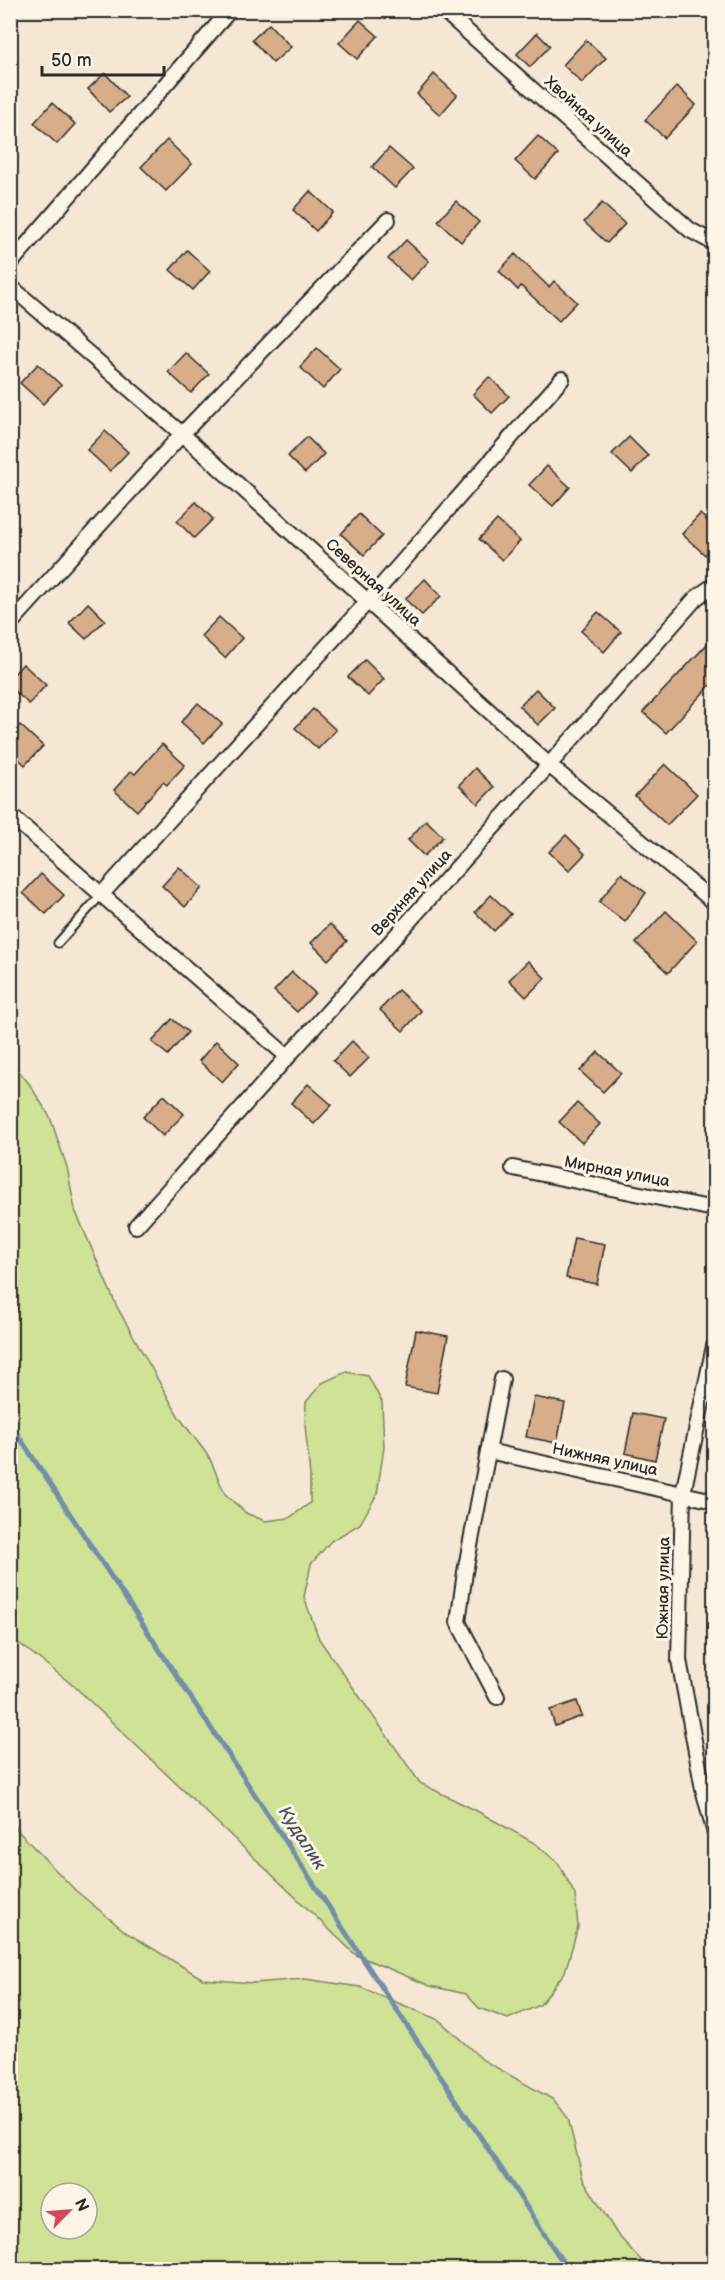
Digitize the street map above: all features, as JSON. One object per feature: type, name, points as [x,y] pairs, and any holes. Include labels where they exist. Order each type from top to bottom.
[{"type":"street","points":[[10,264],[230,10]]},
{"type":"street","name":"Хвойная улица","points":[[442,10],[690,230],[714,243]]},
{"type":"street","points":[[10,624],[182,434],[388,220]]},
{"type":"street","name":"Северная улица","points":[[10,286],[182,434],[369,600],[549,765],[714,903]]},
{"type":"street","points":[[101,895],[369,600],[562,379]]},
{"type":"street","name":"Верхняя улица","points":[[136,1226],[696,598],[714,585]]},
{"type":"street","points":[[10,815],[288,1057]]},
{"type":"street","name":"Мирная улица","points":[[513,1168],[714,1209]]},
{"type":"street","name":"Южная улица","points":[[714,1346],[683,1493],[679,1660],[709,1791],[714,1830]]},
{"type":"street","points":[[497,1697],[458,1622],[465,1572],[502,1379]]},
{"type":"street","name":"Нижняя улица","points":[[488,1451],[714,1501]]},
{"type":"lane","points":[[58,943],[101,895]]},
{"type":"green space","points":[[11,1061],[30,1085],[50,1117],[67,1167],[75,1210],[117,1307],[179,1417],[209,1457],[225,1494],[246,1513],[265,1521],[289,1518],[310,1503],[305,1425],[306,1402],[322,1383],[346,1372],[368,1376],[382,1402],[384,1447],[377,1494],[360,1524],[331,1541],[311,1564],[304,1597],[319,1639],[420,1783],[536,1844],[559,1864],[575,1895],[578,1927],[565,1972],[540,2005],[508,2019],[479,2008],[466,1994],[430,1986],[356,1955],[74,1686],[11,1637]]},
{"type":"green space","points":[[11,1820],[19,1832],[75,1890],[127,1933],[203,1979],[253,1983],[305,1979],[360,1987],[439,2020],[483,2060],[554,2100],[568,2118],[583,2179],[617,2234],[649,2269],[11,2269]]},
{"type":"building","points":[[360,20],[378,36],[357,59],[339,43]]},
{"type":"building","points":[[269,24],[291,47],[273,63],[252,40]]},
{"type":"building","points":[[537,33],[550,46],[530,67],[517,54]]},
{"type":"building","points":[[586,40],[606,58],[582,83],[563,65]]},
{"type":"building","points":[[105,73],[127,97],[109,112],[88,89]]},
{"type":"building","points":[[434,74],[457,95],[440,115],[417,94]]},
{"type":"building","points":[[677,86],[696,105],[665,138],[645,120]]},
{"type":"building","points":[[52,103],[75,124],[57,144],[34,123]]},
{"type":"building","points":[[538,136],[558,154],[535,179],[515,161]]},
{"type":"building","points":[[167,140],[192,164],[166,191],[141,167]]},
{"type":"building","points":[[389,148],[413,169],[395,188],[372,167]]},
{"type":"building","points":[[310,191],[333,212],[316,231],[293,210]]},
{"type":"building","points":[[456,201],[479,222],[461,242],[438,221]]},
{"type":"building","points":[[602,203],[625,224],[607,243],[584,222]]},
{"type":"building","points":[[406,240],[429,261],[411,280],[388,259]]},
{"type":"building","points":[[187,250],[210,271],[193,290],[170,270]]},
{"type":"building","points":[[515,254],[549,287],[554,281],[577,302],[559,321],[521,286],[518,290],[499,271]]},
{"type":"building","points":[[317,348],[340,369],[323,389],[300,367]]},
{"type":"building","points":[[186,353],[209,374],[191,393],[168,372]]},
{"type":"building","points":[[38,364],[61,385],[43,404],[20,383]]},
{"type":"building","points":[[489,377],[509,396],[492,413],[473,394]]},
{"type":"building","points":[[105,431],[128,452],[110,471],[87,450]]},
{"type":"building","points":[[307,437],[324,454],[305,473],[288,456]]},
{"type":"building","points":[[629,437],[648,456],[632,473],[612,454]]},
{"type":"building","points":[[547,466],[570,487],[553,506],[529,485]]},
{"type":"building","points":[[196,502],[213,519],[194,538],[177,521]]},
{"type":"building","points":[[359,514],[382,536],[364,555],[341,534]]},
{"type":"building","points":[[700,514],[714,527],[714,544],[705,555],[682,534]]},
{"type":"building","points":[[497,520],[520,541],[502,560],[479,539]]},
{"type":"building","points":[[425,579],[441,596],[422,615],[405,599]]},
{"type":"building","points":[[88,603],[105,620],[86,639],[69,623]]},
{"type":"building","points":[[598,612],[621,632],[604,652],[581,631]]},
{"type":"building","points":[[219,617],[242,638],[225,658],[201,636]]},
{"type":"building","points":[[714,637],[714,681],[666,733],[643,712]]},
{"type":"building","points":[[365,660],[384,679],[368,696],[348,677]]},
{"type":"building","points":[[23,664],[46,685],[29,704],[10,687],[10,678]]},
{"type":"building","points":[[536,689],[555,708],[538,725],[519,706]]},
{"type":"building","points":[[198,703],[222,724],[204,743],[181,722]]},
{"type":"building","points":[[313,709],[336,730],[318,749],[295,728]]},
{"type":"building","points":[[20,725],[43,746],[25,765],[10,751],[10,735]]},
{"type":"building","points":[[162,744],[185,765],[167,785],[163,782],[137,811],[114,790],[131,771],[135,774]]},
{"type":"building","points":[[665,764],[697,794],[667,825],[635,796]]},
{"type":"building","points":[[475,768],[494,787],[478,804],[459,785]]},
{"type":"building","points":[[426,820],[443,837],[424,856],[408,840]]},
{"type":"building","points":[[566,835],[585,854],[569,871],[549,852]]},
{"type":"building","points":[[179,867],[202,888],[185,907],[162,886]]},
{"type":"building","points":[[621,873],[646,893],[625,922],[599,902]]},
{"type":"building","points":[[41,874],[64,895],[46,914],[23,893]]},
{"type":"building","points":[[491,895],[511,914],[494,931],[475,912]]},
{"type":"building","points":[[666,911],[697,941],[668,973],[636,943]]},
{"type":"building","points":[[330,924],[347,941],[328,960],[311,943]]},
{"type":"building","points":[[528,961],[545,978],[526,997],[509,980]]},
{"type":"building","points":[[292,972],[315,993],[297,1012],[274,991]]},
{"type":"building","points":[[398,990],[421,1011],[403,1031],[380,1010]]},
{"type":"building","points":[[172,1019],[188,1032],[168,1055],[152,1042]]},
{"type":"building","points":[[216,1041],[239,1063],[222,1082],[199,1061]]},
{"type":"building","points":[[352,1041],[369,1058],[350,1077],[333,1061]]},
{"type":"building","points":[[598,1052],[621,1073],[603,1092],[580,1071]]},
{"type":"building","points":[[308,1084],[332,1105],[314,1124],[291,1103]]},
{"type":"building","points":[[164,1095],[184,1114],[163,1136],[143,1117]]},
{"type":"building","points":[[577,1103],[600,1124],[582,1143],[559,1122]]},
{"type":"building","points":[[574,1238],[605,1244],[597,1284],[566,1278]]},
{"type":"building","points":[[416,1330],[448,1336],[437,1393],[405,1387]]},
{"type":"building","points":[[534,1397],[565,1403],[557,1443],[526,1437]]},
{"type":"building","points":[[633,1413],[664,1419],[655,1460],[625,1453]]},
{"type":"building","points":[[577,1701],[582,1716],[555,1726],[550,1710]]},
{"type":"waterway","name":"Кудалик","points":[[10,1423],[568,2270]]}]
